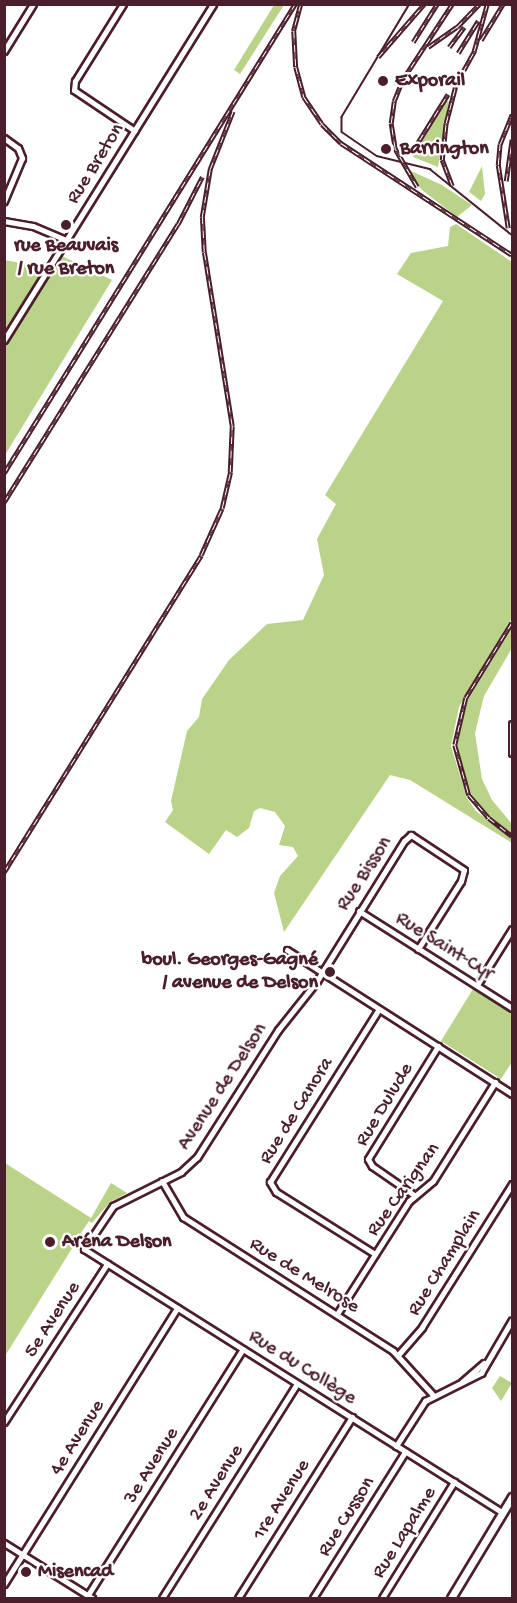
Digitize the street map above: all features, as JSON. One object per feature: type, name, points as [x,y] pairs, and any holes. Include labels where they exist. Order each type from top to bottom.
[{"type":"street","points":[[4,51],[33,4]]},
{"type":"street","points":[[123,4],[74,87],[78,95],[135,131]]},
{"type":"street","name":"Rue Breton","points":[[4,340],[213,4]]},
{"type":"street","points":[[4,138],[18,148],[22,162],[4,201]]},
{"type":"street","points":[[4,221],[33,226],[66,240]]},
{"type":"street","points":[[513,724],[513,753]]},
{"type":"street","name":"Rue Bisson","points":[[321,972],[409,836],[463,868],[463,878],[418,949]]},
{"type":"street","name":"Rue Saint-Cyr","points":[[359,911],[513,1008]]},
{"type":"street","points":[[477,986],[513,929]]},
{"type":"street","points":[[287,950],[513,1094]]},
{"type":"street","name":"Avenue de Delson","points":[[84,1249],[113,1206],[187,1168],[197,1157],[278,1030],[321,972]]},
{"type":"street","name":"Rue de Canora","points":[[375,1254],[276,1192],[270,1182],[379,1009]]},
{"type":"street","name":"Rue Dulude","points":[[414,1195],[372,1167],[368,1159],[438,1046]]},
{"type":"street","name":"Rue Carignan","points":[[337,1314],[414,1195],[433,1181],[495,1082]]},
{"type":"street","name":"Rue de Melrose","points":[[162,1181],[183,1217],[398,1355],[434,1396]]},
{"type":"street","name":"Rue Champlain","points":[[398,1355],[422,1327],[513,1184]]},
{"type":"street","name":"Rue du Collège","points":[[84,1249],[503,1513]]},
{"type":"street","name":"5e Avenue","points":[[4,1422],[107,1264]]},
{"type":"street","name":"4e Avenue","points":[[4,1584],[177,1308]]},
{"type":"street","points":[[396,1446],[423,1404],[434,1396],[478,1376],[513,1320]]},
{"type":"street","name":"3e Avenue","points":[[89,1598],[243,1349]]},
{"type":"street","name":"2e Avenue","points":[[162,1599],[297,1383]]},
{"type":"street","name":"1re Avenue","points":[[238,1599],[352,1417]]},
{"type":"street","name":"Rue Cusson","points":[[313,1599],[405,1452]]},
{"type":"street","name":"Rue Lapalme","points":[[382,1599],[454,1482]]},
{"type":"street","points":[[451,1599],[513,1497]]},
{"type":"street","points":[[4,1543],[89,1598]]},
{"type":"green space","points":[[274,5],[284,5],[240,74],[234,70]]},
{"type":"green space","points":[[446,100],[449,102],[438,167],[413,157]]},
{"type":"green space","points":[[482,166],[485,194],[481,201],[469,192]]},
{"type":"green space","points":[[411,171],[442,185],[472,205],[457,217],[422,190],[411,177]]},
{"type":"green space","points":[[456,224],[512,262],[512,618],[459,707],[451,746],[467,798],[476,811],[512,839],[512,843],[410,780],[390,775],[284,932],[274,893],[280,876],[298,856],[293,847],[279,845],[285,826],[275,812],[260,808],[254,811],[249,828],[237,837],[226,830],[209,854],[165,822],[173,810],[171,801],[187,731],[199,717],[202,699],[229,660],[267,624],[303,620],[324,575],[317,539],[336,504],[325,495],[443,301],[397,274],[411,253],[448,246],[450,227]]},
{"type":"green space","points":[[62,256],[112,280],[5,455],[5,347]]},
{"type":"green space","points":[[4,260],[45,267],[5,333],[4,333]]},
{"type":"green space","points":[[512,627],[512,648],[484,696],[475,733],[482,779],[492,800],[512,824],[512,833],[488,815],[472,795],[460,768],[457,743],[468,700]]},
{"type":"green space","points":[[473,989],[512,1014],[512,1062],[501,1079],[441,1041]]},
{"type":"green space","points":[[5,1163],[91,1218],[111,1183],[127,1193],[110,1202],[92,1223],[89,1221],[81,1233],[85,1239],[76,1242],[5,1356]]},
{"type":"green space","points":[[500,1376],[512,1383],[501,1401],[492,1388]]},
{"type":"tram line","points":[[410,4],[342,117],[342,132],[377,156],[430,169],[512,235]]},
{"type":"railway","points":[[4,473],[295,4]]},
{"type":"railway","points":[[301,4],[294,31],[296,67],[304,97],[322,124],[341,143],[512,255]]},
{"type":"railway","points":[[378,57],[424,4]]},
{"type":"railway","points":[[413,42],[437,4]]},
{"type":"railway","points":[[417,187],[395,149],[391,123],[394,101],[403,79],[452,4]]},
{"type":"railway","points":[[428,47],[457,27],[479,4]]},
{"type":"railway","points":[[452,186],[442,160],[446,123],[456,84],[474,51],[487,4]]},
{"type":"railway","points":[[481,40],[503,4]]},
{"type":"railway","points":[[458,53],[478,21]]},
{"type":"railway","points":[[449,47],[464,27]]},
{"type":"railway","points":[[412,152],[448,94]]},
{"type":"railway","points":[[4,872],[201,555],[222,508],[230,472],[232,426],[204,252],[202,217],[210,169],[233,111]]},
{"type":"railway","points":[[508,228],[498,165],[500,144],[512,114]]},
{"type":"railway","points":[[506,181],[512,139]]},
{"type":"railway","points":[[4,502],[178,224],[202,177]]},
{"type":"railway","points":[[512,623],[466,698],[455,745],[469,795],[489,818],[512,836]]},
{"type":"place","name":"Exporail","points":[[383,81]]},
{"type":"place","name":"Barrington","points":[[386,149]]},
{"type":"place","name":"rue Beauvais / rue Breton","points":[[66,225]]},
{"type":"place","name":"boul. Georges-Gagné / avenue de Delson","points":[[330,972]]},
{"type":"place","name":"Aréna Delson","points":[[50,1242]]},
{"type":"place","name":"Misencad","points":[[26,1572]]}]
